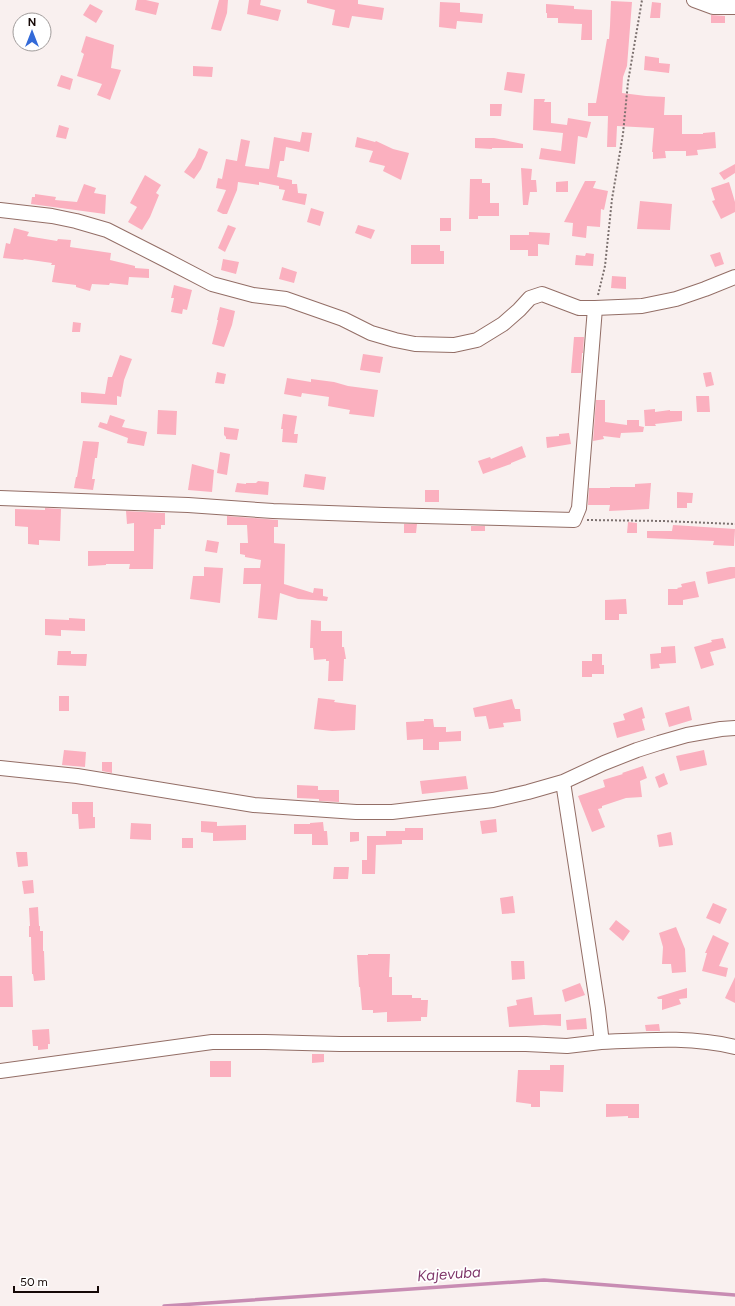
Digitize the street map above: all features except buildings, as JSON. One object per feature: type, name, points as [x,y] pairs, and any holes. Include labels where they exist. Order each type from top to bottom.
[{"type":"street","points":[[694,0],[713,7],[735,7]]},
{"type":"street","points":[[0,210],[52,216],[106,230],[212,284],[253,295],[286,299],[343,319],[371,333],[415,344],[454,345],[477,340],[503,324],[530,298],[542,294],[579,308],[642,306],[698,292],[735,277]]},
{"type":"street","points":[[0,498],[188,505],[313,513],[574,520],[579,508],[595,308]]},
{"type":"street","points":[[0,768],[77,776],[254,805],[356,812],[392,812],[493,800],[528,792],[563,782],[604,763],[659,743],[687,735],[735,728]]},
{"type":"street","points":[[563,782],[598,1009],[601,1042]]},
{"type":"street","points":[[0,1071],[212,1042],[526,1044],[567,1046],[601,1042],[657,1040],[717,1042],[735,1047]]},
{"type":"path","points":[[595,308],[605,266],[612,199],[623,134],[628,82],[642,0]]},
{"type":"path","points":[[574,520],[663,521],[735,524]]},
{"type":"waterway","name":"Kajevuba","points":[[164,1306],[544,1280],[735,1295]]}]
